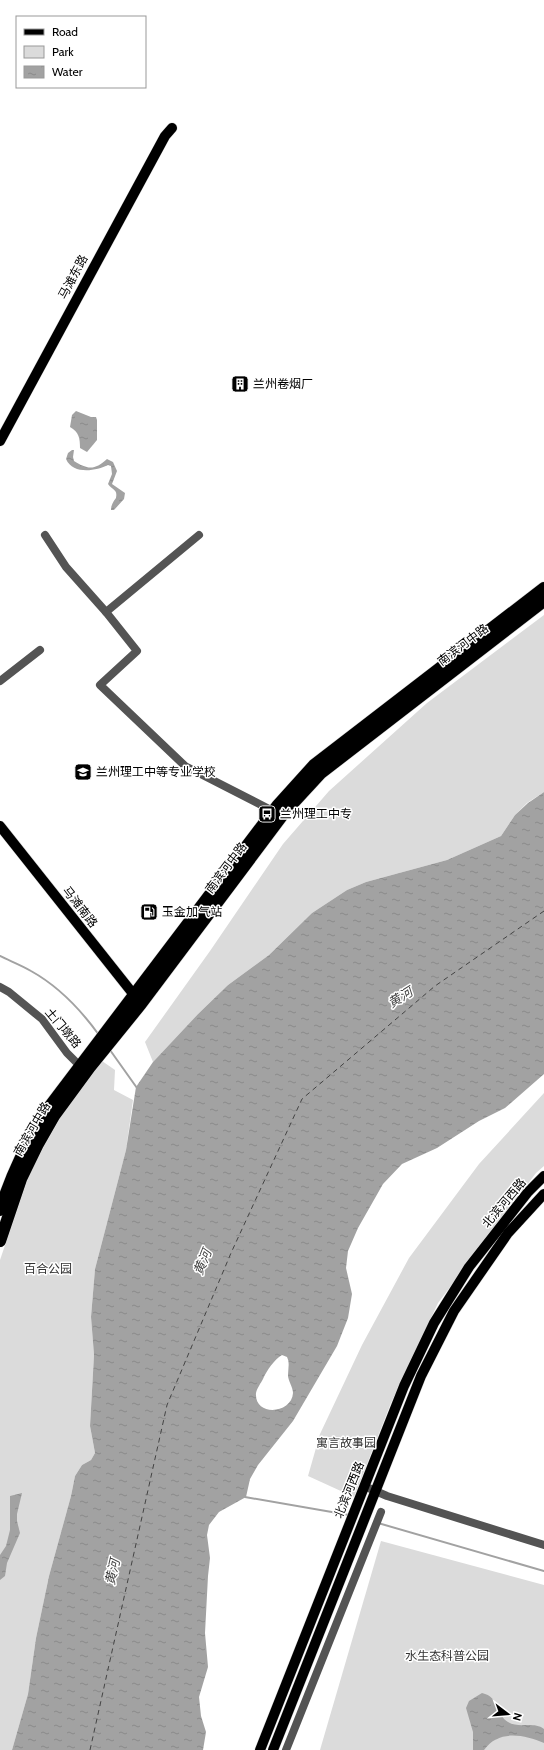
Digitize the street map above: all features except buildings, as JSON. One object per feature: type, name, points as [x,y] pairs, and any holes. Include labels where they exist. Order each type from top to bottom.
[{"type":"highway","name":"南滨河中路","points":[[137,1000],[153,971],[273,811],[314,765],[544,588]]},
{"type":"highway","name":"南滨河中路","points":[[0,1210],[12,1175],[29,1139],[46,1111],[96,1053],[121,1019],[285,812],[321,773],[544,601]]},
{"type":"highway","name":"南滨河中路","points":[[0,1241],[21,1179],[38,1144],[83,1069]]},
{"type":"main road","name":"马滩东路","points":[[0,441],[165,136],[172,128]]},
{"type":"main road","name":"马滩南路","points":[[0,826],[137,1000]]},
{"type":"main road","name":"北滨河西路","points":[[260,1750],[404,1386],[434,1322],[469,1267],[528,1192],[544,1176]]},
{"type":"main road","name":"北滨河西路","points":[[273,1750],[421,1376],[454,1311],[508,1233],[544,1194]]},
{"type":"street","points":[[45,535],[66,567],[106,612],[137,651],[100,685],[184,766],[273,811]]},
{"type":"street","points":[[106,612],[199,535]]},
{"type":"street","points":[[0,681],[40,650]]},
{"type":"street","name":"土门墩路","points":[[0,987],[9,992],[42,1019],[67,1053],[83,1069]]},
{"type":"street","points":[[364,1486],[387,1496],[544,1545]]},
{"type":"street","points":[[286,1750],[381,1512]]},
{"type":"green space","points":[[544,615],[544,792],[527,803],[515,815],[501,836],[447,860],[366,882],[347,890],[312,913],[269,955],[228,985],[198,1014],[153,1062],[145,1042],[210,951],[283,844],[329,791],[427,703]]},
{"type":"green space","name":"百合公园","points":[[102,1061],[115,1070],[114,1090],[133,1100],[126,1150],[95,1269],[91,1317],[94,1355],[90,1426],[95,1453],[91,1460],[82,1465],[75,1476],[49,1576],[36,1638],[28,1694],[12,1750],[0,1750],[0,1260],[31,1169],[63,1113]]},
{"type":"green space","name":"寓言故事园","points":[[544,1093],[544,1166],[536,1173],[438,1303],[391,1403],[354,1497],[308,1476],[320,1434],[362,1345],[409,1258],[479,1164]]},
{"type":"green space","name":"水生态科普公园","points":[[381,1541],[544,1585],[544,1750],[320,1750]]},
{"type":"water","points":[[76,411],[91,417],[96,417],[97,420],[97,440],[87,452],[80,448],[78,436],[70,427],[72,415]]},
{"type":"water","points":[[74,450],[74,461],[83,466],[91,468],[95,467],[107,459],[113,462],[117,471],[112,484],[125,493],[124,499],[114,510],[111,510],[111,508],[116,498],[116,493],[108,484],[112,474],[111,466],[108,465],[91,470],[79,470],[74,468],[66,459],[68,453]]},
{"type":"water","name":"黄河","points":[[544,792],[544,1074],[505,1108],[479,1121],[437,1148],[402,1164],[383,1184],[358,1228],[348,1251],[346,1268],[352,1294],[348,1318],[337,1346],[293,1421],[258,1465],[250,1479],[246,1497],[219,1512],[209,1525],[207,1535],[210,1558],[205,1633],[208,1667],[199,1697],[201,1716],[206,1732],[203,1750],[12,1750],[28,1694],[36,1638],[49,1576],[75,1476],[82,1465],[91,1460],[95,1453],[90,1426],[94,1355],[91,1317],[95,1269],[126,1150],[136,1087],[153,1062],[198,1014],[228,985],[269,955],[312,913],[347,890],[366,882],[447,860],[501,836],[515,815],[528,803]],"holes":[[[282,1355],[287,1357],[289,1364],[288,1377],[293,1393],[291,1400],[287,1405],[280,1409],[267,1409],[261,1406],[257,1401],[257,1389],[274,1362]]]},
{"type":"water","points":[[22,1493],[17,1514],[20,1533],[7,1563],[5,1576],[0,1580],[0,1555],[6,1546],[10,1530],[10,1496]]},
{"type":"water","points":[[482,1693],[492,1698],[501,1715],[508,1722],[517,1725],[535,1726],[544,1729],[544,1743],[520,1736],[504,1736],[490,1743],[484,1750],[473,1750],[473,1732],[466,1708],[469,1701]]},
{"type":"waterway","points":[[0,956],[41,977],[60,991],[85,1017],[99,1035]]},
{"type":"waterway","points":[[110,1050],[137,1088]]},
{"type":"waterway","points":[[245,1497],[349,1515]]},
{"type":"waterway","points":[[378,1523],[544,1571]]},
{"type":"ferry route","points":[[90,1750],[167,1405],[231,1253],[302,1099],[435,986],[544,911]]},
{"type":"place","name":"兰州卷烟厂","points":[[240,384]]},
{"type":"place","name":"兰州理工中等专业学校","points":[[83,772]]},
{"type":"place","name":"兰州理工中专","points":[[267,814]]},
{"type":"place","name":"玉金加气站","points":[[149,912]]}]
